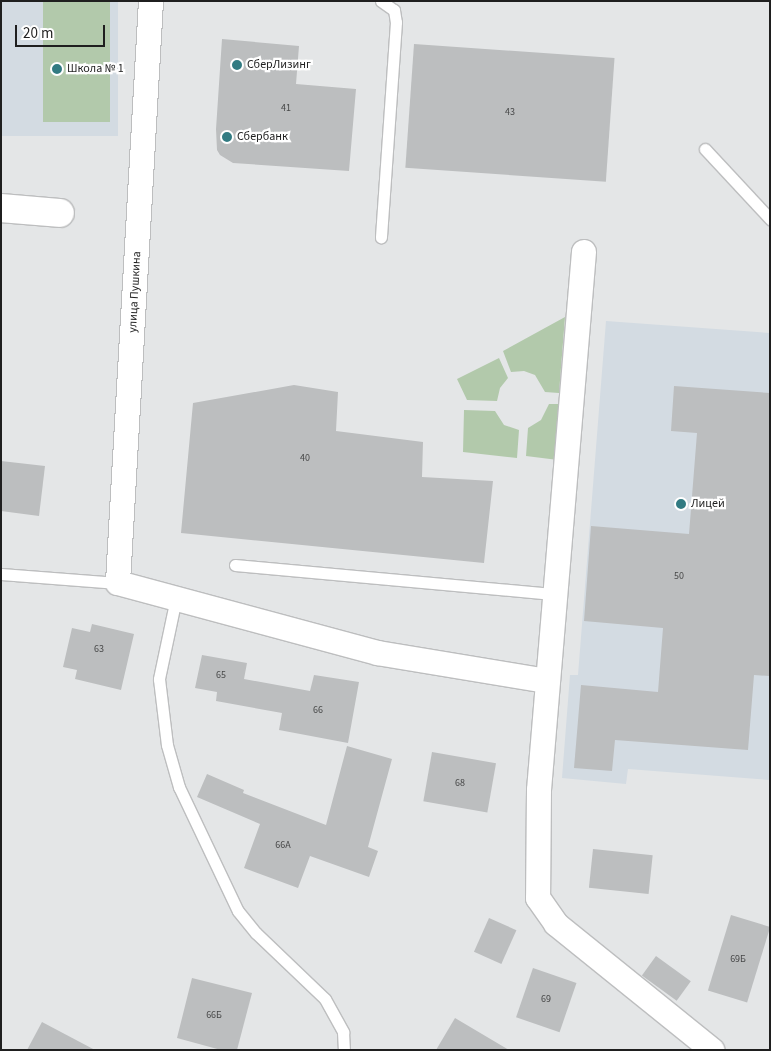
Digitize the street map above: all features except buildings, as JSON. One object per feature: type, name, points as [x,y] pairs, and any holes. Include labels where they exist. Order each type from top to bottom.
[{"type":"street","name":"улица Пушкина","points":[[118,583],[151,1]]},
{"type":"street","points":[[1,208],[60,212]]},
{"type":"street","points":[[584,252],[553,594],[539,790],[538,898],[556,924],[712,1050]]},
{"type":"street","points":[[118,583],[378,653],[548,681]]},
{"type":"lane","points":[[381,1],[394,10],[396,22],[381,237]]},
{"type":"lane","points":[[705,149],[770,219]]},
{"type":"lane","points":[[235,565],[553,594]]},
{"type":"lane","points":[[1,574],[118,583]]},
{"type":"lane","points":[[176,598],[159,679],[167,744],[179,787],[238,911],[256,934],[325,999],[342,1032],[344,1050]]},
{"type":"shaded area","name":"Школа № 1","points":[[1,1],[118,1],[118,136],[1,136]]},
{"type":"shaded area","name":"Лицей","points":[[606,321],[770,333],[770,780],[628,769],[626,784],[562,778],[570,675],[578,675]]},
{"type":"green space","points":[[43,1],[110,1],[110,122],[43,122]]},
{"type":"green space","points":[[565,317],[559,393],[545,392],[535,375],[524,371],[511,372],[503,351]]},
{"type":"green space","points":[[499,358],[508,378],[500,388],[497,401],[467,400],[457,379]]},
{"type":"green space","points":[[549,404],[561,404],[558,460],[526,456],[528,428],[541,420]]},
{"type":"green space","points":[[464,410],[495,411],[504,425],[519,430],[517,458],[463,452]]},
{"type":"place","name":"СберЛизинг","points":[[237,65]]},
{"type":"place","name":"Школа № 1","points":[[57,69]]},
{"type":"place","name":"Сбербанк","points":[[227,137]]},
{"type":"place","name":"Лицей","points":[[681,504]]}]
